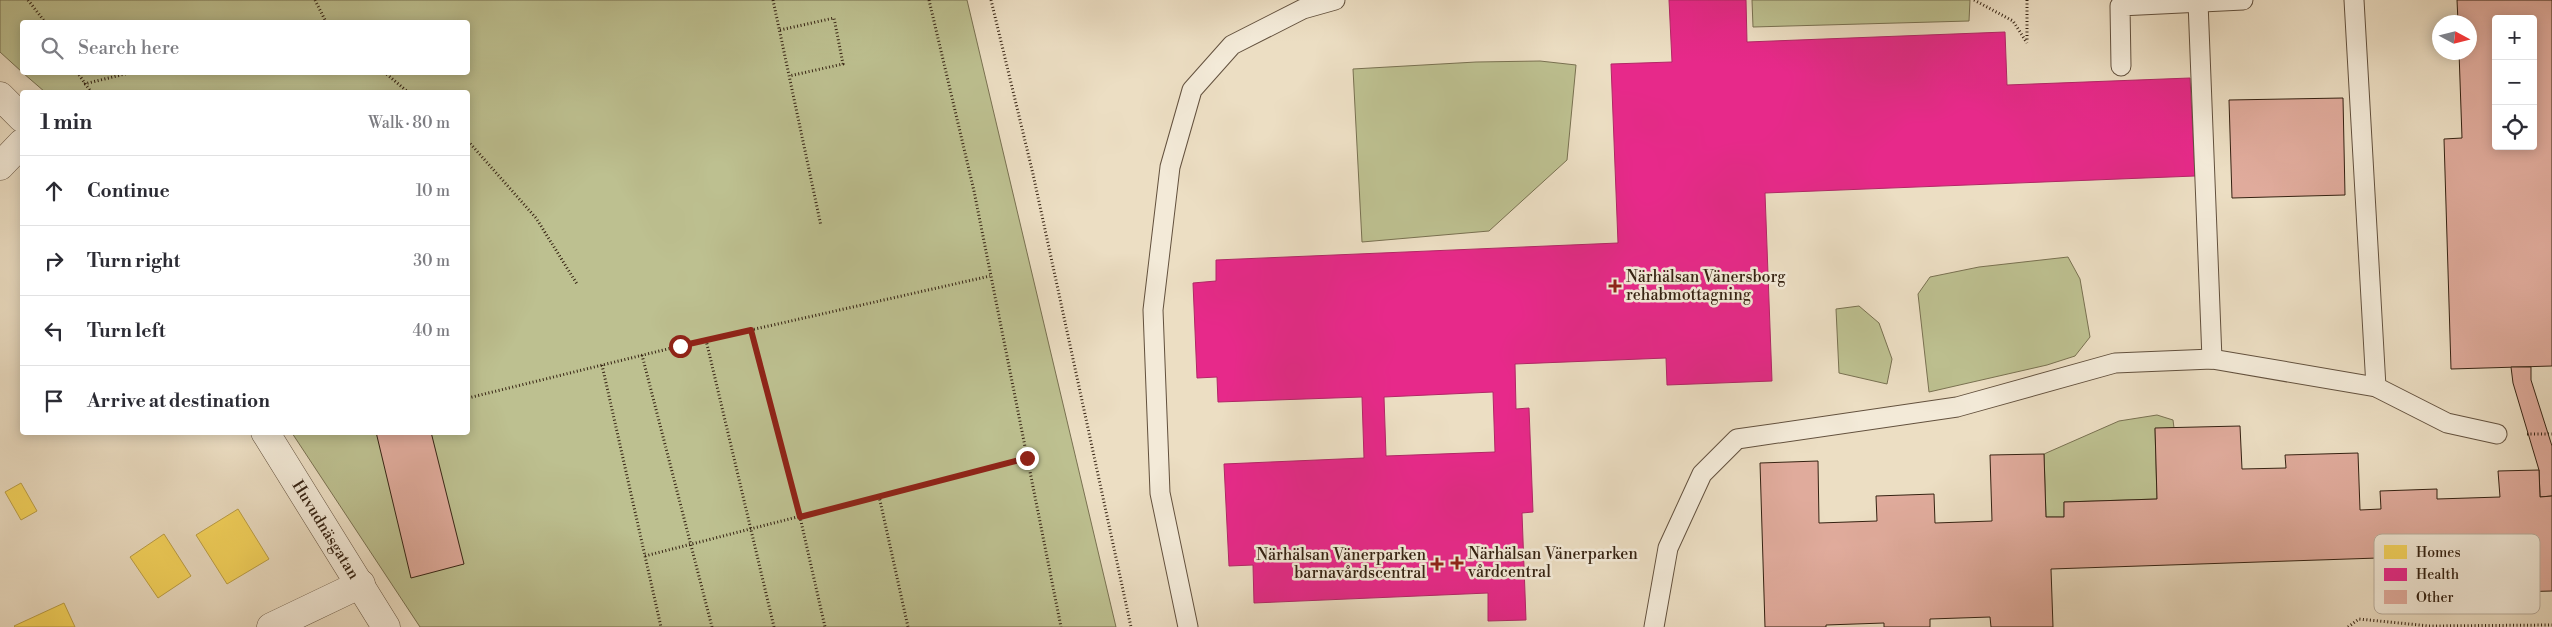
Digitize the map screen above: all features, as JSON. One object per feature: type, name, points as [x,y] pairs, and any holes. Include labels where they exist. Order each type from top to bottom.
[{"type":"street","points":[[0,96],[20,116]]},
{"type":"street","points":[[0,166],[20,145]]},
{"type":"street","name":"Huvudnäsgatan","points":[[267,435],[362,584],[386,627]]},
{"type":"street","points":[[271,627],[362,584]]},
{"type":"lane","points":[[1188,627],[1160,493],[1153,310],[1170,167],[1192,90],[1232,45],[1303,9],[1335,0]]},
{"type":"lane","points":[[2121,66],[2120,6],[2243,0]]},
{"type":"lane","points":[[2354,0],[2376,387]]},
{"type":"lane","points":[[2198,2],[2212,360]]},
{"type":"lane","points":[[1654,627],[1668,548],[1702,474],[1737,439],[1956,407],[2115,364],[2212,360],[2376,387],[2447,423],[2497,434]]},
{"type":"path","points":[[28,0],[43,20]]},
{"type":"path","points":[[315,0],[325,20]]},
{"type":"path","points":[[773,0],[822,226]]},
{"type":"path","points":[[928,0],[974,190],[1061,627]]},
{"type":"path","points":[[991,0],[1033,174],[1131,627]]},
{"type":"path","points":[[1974,0],[2013,21],[2027,43],[2027,0]]},
{"type":"path","points":[[780,30],[834,18],[843,64],[789,76]]},
{"type":"path","points":[[79,75],[89,90]]},
{"type":"path","points":[[84,84],[121,75]]},
{"type":"path","points":[[388,75],[406,90]]},
{"type":"path","points":[[470,143],[536,218],[576,284]]},
{"type":"path","points":[[470,398],[706,340],[991,276]]},
{"type":"path","points":[[751,330],[800,517],[825,627]]},
{"type":"path","points":[[706,340],[774,627]]},
{"type":"path","points":[[642,355],[712,627]]},
{"type":"path","points":[[602,365],[662,627]]},
{"type":"path","points":[[646,556],[1027,458]]},
{"type":"path","points":[[879,496],[908,627]]},
{"type":"path","points":[[2348,627],[2359,619],[2429,626],[2552,625]]},
{"type":"green space","points":[[0,0],[967,0],[1116,627],[420,627],[293,435],[470,435],[470,90],[43,90],[25,75],[470,75],[470,20],[20,20],[20,70],[0,52]]},
{"type":"green space","points":[[1752,0],[1970,0],[1969,21],[1753,27]]},
{"type":"green space","points":[[1540,61],[1576,65],[1567,160],[1489,231],[1362,242],[1353,69],[1476,62]]},
{"type":"green space","points":[[2068,257],[2080,279],[2090,337],[2075,356],[2047,365],[1929,392],[1918,294],[1930,277],[1979,267]]},
{"type":"green space","points":[[1859,306],[1879,323],[1892,359],[1887,384],[1839,373],[1836,309]]},
{"type":"green space","points":[[2157,415],[2173,420],[2174,428],[2155,429],[2157,499],[2064,502],[2064,517],[2046,517],[2044,454],[2119,421]]},
{"type":"building: Homes","points":[[21,483],[37,511],[21,520],[5,492]]},
{"type":"building: Homes","points":[[238,509],[269,559],[227,584],[196,535]]},
{"type":"building: Homes","points":[[164,534],[191,576],[158,598],[130,557]]},
{"type":"building: Homes","points":[[64,603],[75,627],[14,626]]},
{"type":"building: Health","points":[[1669,0],[1746,0],[1747,42],[2005,32],[2007,85],[2190,78],[2195,176],[1765,193],[1772,381],[1667,385],[1666,358],[1515,364],[1516,409],[1529,408],[1533,512],[1522,513],[1526,620],[1488,621],[1488,593],[1254,603],[1253,565],[1229,566],[1224,464],[1364,458],[1362,397],[1218,402],[1217,377],[1197,378],[1193,283],[1216,281],[1216,260],[1618,243],[1611,64],[1672,62]],"holes":[[[1493,392],[1495,452],[1386,456],[1384,397]]]},
{"type":"building: Other","points":[[2457,0],[2552,0],[2552,366],[2451,369],[2444,139],[2462,138],[2459,60],[2477,60],[2477,15],[2458,15]]},
{"type":"building: Other","points":[[2343,98],[2345,195],[2232,198],[2229,100]]},
{"type":"building: Other","points":[[2511,367],[2531,367],[2531,380],[2552,446],[2552,496],[2540,497],[2539,470],[2513,383]]},
{"type":"building: Other","points":[[2240,426],[2242,469],[2286,468],[2285,455],[2358,453],[2360,510],[2381,509],[2380,491],[2437,489],[2437,499],[2500,497],[2498,471],[2539,470],[2540,497],[2552,496],[2552,591],[2540,591],[2540,534],[2374,534],[2374,558],[2051,569],[2053,627],[1991,627],[1990,617],[1930,619],[1930,627],[1884,627],[1884,623],[1826,625],[1826,627],[1765,627],[1760,463],[1818,461],[1819,523],[1877,521],[1876,496],[1934,494],[1935,523],[1992,521],[1990,455],[2044,454],[2046,517],[2064,517],[2064,502],[2157,499],[2155,428]]},
{"type":"building: Other","points":[[377,435],[432,435],[464,564],[411,578]]},
{"type":"place","name":"Närhälsan Vänersborg rehabmottagning","points":[[1615,286]]},
{"type":"place","name":"Närhälsan Vänerparken vårdcentral","points":[[1457,563]]},
{"type":"place","name":"Närhälsan Vänerparken barnavårdscentral","points":[[1437,564]]},
{"type":"route","points":[[680,346],[751,330],[800,517],[1027,458]]}]
